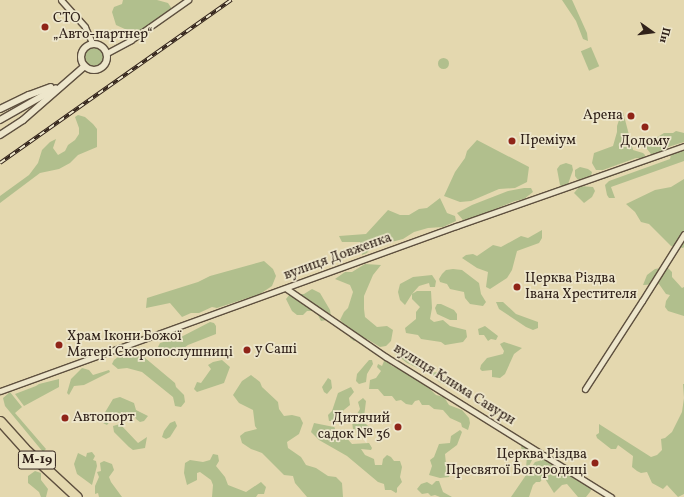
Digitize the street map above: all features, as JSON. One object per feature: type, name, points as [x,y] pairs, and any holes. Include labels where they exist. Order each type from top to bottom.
[{"type":"highway","name":"М-19","points":[[0,421],[24,448],[77,497]]},
{"type":"street","points":[[61,0],[85,27],[92,44]]},
{"type":"street","points":[[107,53],[131,40],[188,0]]},
{"type":"street","points":[[92,44],[100,44],[107,53],[107,62],[101,68],[92,70],[85,66],[81,59],[82,51],[92,44]]},
{"type":"street","points":[[0,135],[23,120],[85,66]]},
{"type":"street","points":[[0,109],[29,95],[66,82]]},
{"type":"street","points":[[0,120],[66,82]]},
{"type":"street","name":"вулиця Довженка","points":[[0,391],[287,289],[456,226],[684,146]]},
{"type":"street","points":[[584,389],[684,234]]},
{"type":"street","name":"вулиця Клима Савури","points":[[287,289],[386,357],[612,497]]},
{"type":"green space","points":[[123,0],[157,0],[168,3],[172,9],[131,38],[125,38],[127,30],[116,25],[112,12],[114,7],[122,4]]},
{"type":"green space","points":[[562,0],[572,0],[587,33],[588,41],[583,39],[576,21]]},
{"type":"green space","points":[[591,47],[599,66],[589,71],[581,51]]},
{"type":"green space","points":[[94,48],[100,51],[103,57],[100,63],[94,66],[88,63],[85,57],[88,51]]},
{"type":"green space","points":[[441,58],[445,58],[447,59],[447,67],[441,68],[438,65],[438,61]]},
{"type":"green space","points":[[619,112],[623,112],[633,150],[643,153],[645,155],[644,159],[636,158],[603,170],[596,170],[592,163],[594,153],[613,146],[617,132],[619,120],[617,115]]},
{"type":"green space","points":[[78,115],[85,117],[97,129],[97,147],[78,155],[70,163],[59,169],[40,173],[0,203],[0,196],[29,175],[38,163],[42,150],[50,142],[56,139],[53,148],[58,155],[65,151],[68,145],[75,140],[79,134],[79,128],[75,117]]},
{"type":"green space","points":[[676,131],[684,133],[684,142],[668,147],[663,152],[658,154],[651,154],[647,149],[646,144],[664,133],[673,133]]},
{"type":"green space","points":[[477,140],[529,167],[527,182],[515,188],[499,189],[471,201],[460,202],[444,196],[455,172],[465,158],[467,151]]},
{"type":"green space","points":[[684,148],[684,161],[611,187],[615,198],[609,198],[607,195],[605,185],[609,181],[670,159],[671,155],[604,179],[606,176]]},
{"type":"green space","points":[[566,163],[572,165],[573,170],[567,187],[564,189],[560,185],[557,169],[560,165]]},
{"type":"green space","points":[[580,167],[588,169],[592,172],[591,176],[578,180],[575,176],[575,170]]},
{"type":"green space","points":[[684,179],[683,248],[671,246],[649,224],[641,222],[635,212],[626,204],[655,190],[671,187]]},
{"type":"green space","points":[[580,186],[593,187],[595,191],[592,197],[584,203],[574,193]]},
{"type":"green space","points":[[531,188],[533,192],[524,199],[515,201],[473,218],[463,220],[457,213],[472,205],[508,191]]},
{"type":"green space","points":[[440,198],[447,213],[455,216],[456,221],[443,227],[428,228],[414,232],[403,239],[372,247],[367,253],[362,255],[360,242],[342,242],[339,236],[366,234],[388,210],[400,215],[409,215],[419,209],[427,208]]},
{"type":"green space","points":[[542,230],[542,238],[539,243],[517,251],[512,270],[507,278],[490,289],[486,287],[488,272],[477,268],[462,258],[466,255],[473,254],[477,256],[493,245],[501,247],[521,236],[528,238]]},
{"type":"green space","points":[[264,261],[273,269],[276,276],[272,286],[260,294],[217,308],[212,307],[199,313],[191,313],[182,317],[170,303],[146,308],[147,298],[198,282],[210,276]]},
{"type":"green space","points":[[365,264],[381,265],[373,275],[364,296],[364,309],[365,317],[377,327],[387,326],[393,330],[391,341],[386,346],[380,347],[367,339],[354,341],[350,338],[352,334],[349,329],[340,320],[348,308],[353,292],[350,285],[335,279],[345,272],[352,272]]},
{"type":"green space","points":[[667,267],[672,272],[672,277],[682,288],[684,287],[684,316],[668,311],[665,307],[666,301],[670,295],[666,294],[659,284],[643,285],[647,275],[655,269]]},
{"type":"green space","points":[[446,270],[462,270],[479,283],[481,294],[486,302],[483,306],[470,304],[465,298],[464,292],[450,289],[447,284],[440,282],[439,279]]},
{"type":"green space","points":[[432,275],[436,281],[435,287],[430,287],[429,283],[419,286],[405,305],[400,300],[398,292],[400,284],[413,277]]},
{"type":"green space","points":[[312,289],[320,293],[330,310],[331,316],[327,320],[321,321],[318,315],[313,311],[307,311],[303,315],[297,315],[292,311],[286,299],[290,294],[304,294]]},
{"type":"green space","points":[[417,291],[431,291],[432,308],[430,319],[434,322],[443,320],[450,326],[466,330],[467,337],[463,342],[445,345],[441,342],[421,339],[418,335],[406,333],[405,328],[416,319],[416,312],[420,307],[412,299],[412,294]]},
{"type":"green space","points":[[496,302],[503,302],[516,314],[538,322],[538,328],[533,330],[526,327],[499,309]]},
{"type":"green space","points":[[437,304],[441,304],[454,310],[457,314],[457,320],[450,320],[437,314],[435,308]]},
{"type":"green space","points":[[210,322],[214,323],[216,326],[216,334],[188,345],[176,354],[167,355],[158,347],[160,343],[181,337]]},
{"type":"green space","points":[[485,326],[498,336],[496,340],[491,339],[488,341],[484,335],[479,335],[478,329]]},
{"type":"green space","points":[[504,342],[522,348],[514,354],[505,374],[500,378],[492,377],[492,370],[482,371],[480,369],[481,365],[487,358],[503,354],[504,351],[500,344]]},
{"type":"green space","points":[[396,348],[416,359],[428,368],[424,371],[407,363],[394,353],[393,349]]},
{"type":"green space","points":[[138,352],[175,383],[176,387],[184,395],[185,402],[181,407],[175,406],[173,397],[142,372],[127,368],[118,369],[112,364],[118,357]]},
{"type":"green space","points":[[222,360],[230,367],[224,383],[197,392],[194,389],[197,382],[201,383],[211,369],[208,365]]},
{"type":"green space","points":[[369,360],[372,360],[373,364],[367,374],[366,382],[359,384],[356,381],[357,374]]},
{"type":"green space","points":[[384,361],[388,361],[392,366],[402,370],[428,387],[436,395],[444,397],[449,405],[462,410],[469,418],[470,423],[468,430],[462,427],[461,423],[450,418],[443,410],[434,409],[429,405],[422,405],[419,400],[415,401],[412,405],[406,404],[401,400],[396,401],[392,396],[384,396],[378,389],[369,389],[370,380],[376,378],[381,371],[377,367],[378,364],[382,366]]},
{"type":"green space","points":[[82,368],[89,370],[93,375],[109,370],[110,372],[84,385],[74,386],[69,395],[67,393],[71,379]]},
{"type":"green space","points":[[436,372],[451,384],[447,385],[439,382],[431,373]]},
{"type":"green space","points":[[251,375],[260,382],[262,387],[278,402],[279,409],[284,416],[292,415],[300,417],[303,423],[299,434],[287,442],[288,448],[301,457],[306,465],[316,468],[328,476],[336,477],[342,483],[343,497],[307,497],[295,483],[293,476],[284,475],[262,453],[251,449],[242,443],[240,436],[245,432],[257,429],[255,426],[253,410],[239,403],[233,395],[242,381]]},
{"type":"green space","points":[[328,378],[331,380],[332,388],[327,394],[324,392],[322,387]]},
{"type":"green space","points":[[59,379],[59,387],[24,406],[15,394],[39,384]]},
{"type":"green space","points":[[351,387],[354,392],[349,398],[350,405],[339,414],[335,421],[329,421],[328,415],[332,411],[338,393]]},
{"type":"green space","points":[[10,392],[22,407],[15,413],[46,449],[43,452],[5,406],[3,398]]},
{"type":"green space","points":[[120,397],[134,403],[136,410],[148,416],[144,421],[140,422],[136,419],[133,413],[111,420],[107,425],[103,423],[104,414],[113,399]]},
{"type":"green space","points":[[363,398],[366,401],[364,417],[360,417],[357,414],[360,409],[358,402]]},
{"type":"green space","points":[[684,398],[684,494],[678,497],[667,485],[663,489],[652,483],[647,472],[641,473],[632,467],[633,456],[618,445],[616,449],[611,449],[597,438],[596,435],[599,433],[599,424],[651,457],[657,455],[662,450],[661,439],[665,438],[672,432],[682,412]]},
{"type":"green space","points":[[356,420],[364,422],[372,430],[368,433],[353,429],[352,422]]},
{"type":"green space","points":[[175,421],[177,426],[170,437],[166,439],[162,437],[164,431],[170,423]]},
{"type":"green space","points":[[314,423],[334,427],[334,434],[339,436],[344,435],[352,444],[369,443],[372,448],[371,450],[361,449],[365,455],[374,459],[375,465],[382,465],[383,459],[387,455],[394,461],[400,461],[402,467],[400,477],[402,482],[397,488],[397,492],[385,490],[384,484],[378,482],[347,456],[319,440],[311,432]]},
{"type":"green space","points":[[120,424],[138,443],[147,437],[145,448],[133,450],[129,447],[114,432],[113,426]]},
{"type":"green space","points":[[460,430],[462,432],[457,445],[445,454],[446,464],[451,470],[449,477],[440,478],[429,475],[432,466],[430,460],[434,457],[439,444],[450,443],[451,436]]},
{"type":"green space","points":[[521,446],[528,446],[538,454],[533,458],[528,468],[526,468],[527,456],[522,452]]},
{"type":"green space","points":[[92,452],[95,456],[93,460],[96,461],[97,466],[92,485],[77,474],[74,464],[78,453],[86,457],[87,453]]},
{"type":"green space","points":[[213,454],[218,455],[219,461],[216,466],[225,477],[228,485],[246,492],[261,482],[266,487],[264,494],[258,494],[256,497],[212,497],[213,485],[211,480],[200,472],[197,473],[197,480],[187,485],[184,473],[185,463],[190,460],[203,462],[210,460]]},
{"type":"green space","points":[[546,459],[592,488],[586,497],[578,497],[567,484],[562,485],[554,493],[544,477],[540,482],[536,482],[533,485],[529,497],[511,497],[535,462]]},
{"type":"green space","points":[[104,461],[112,464],[114,470],[109,477],[122,497],[99,497],[98,493],[95,494],[95,486],[99,477],[97,472],[101,471],[100,463]]},
{"type":"green space","points":[[35,471],[41,473],[41,480],[48,489],[46,497],[41,497],[39,492],[28,483],[28,476]]},
{"type":"green space","points":[[436,481],[439,481],[443,492],[452,497],[431,496],[428,493],[422,494],[417,489],[421,484],[427,482],[432,485]]},
{"type":"railway","points":[[0,163],[231,0]]},
{"type":"place","name":"СТО „Авто-партнер“","points":[[45,27]]},
{"type":"place","name":"Арена","points":[[631,116]]},
{"type":"place","name":"Додому","points":[[645,127]]},
{"type":"place","name":"Преміум","points":[[512,141]]},
{"type":"place","name":"Церква Різдва Івана Хрестителя","points":[[517,287]]},
{"type":"place","name":"Храм Ікони Божої Матері Скоропослушниці","points":[[59,345]]},
{"type":"place","name":"у Саші","points":[[247,350]]},
{"type":"place","name":"Автопорт","points":[[65,418]]},
{"type":"place","name":"Дитячий садок № 36","points":[[398,427]]},
{"type":"place","name":"Церква Різдва Пресвятої Богородиці","points":[[595,463]]}]
